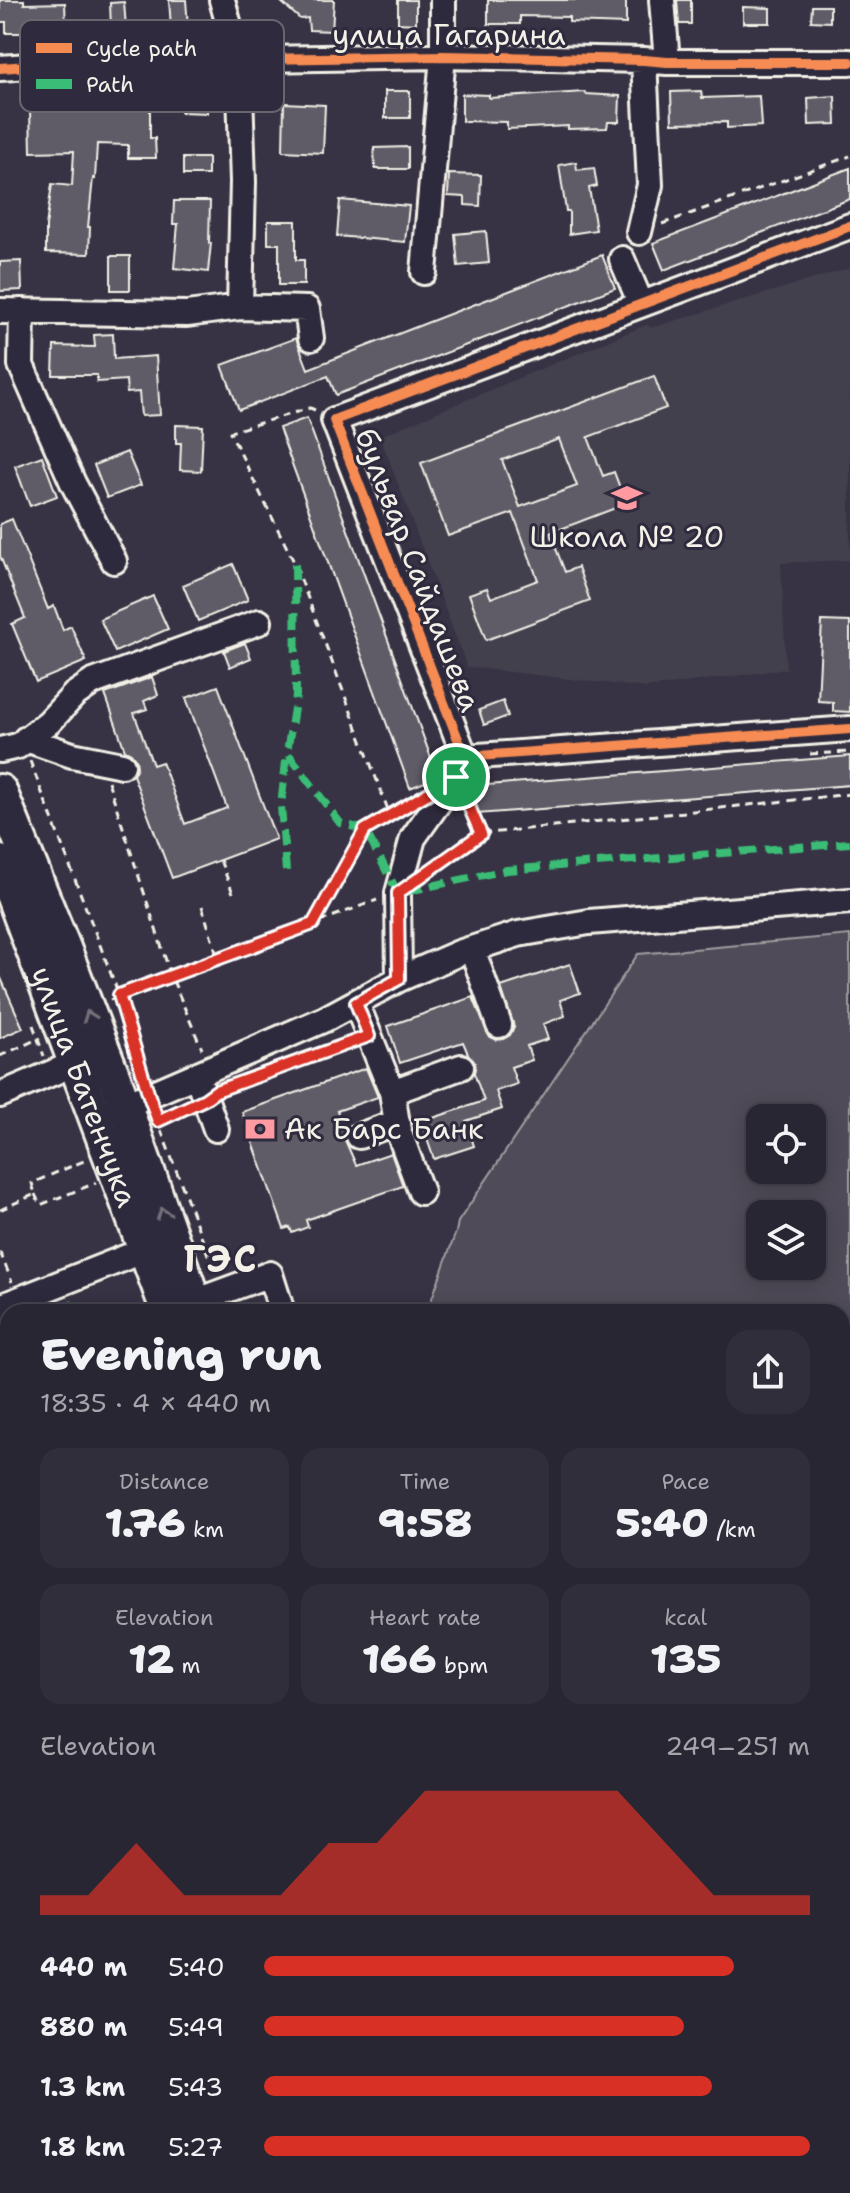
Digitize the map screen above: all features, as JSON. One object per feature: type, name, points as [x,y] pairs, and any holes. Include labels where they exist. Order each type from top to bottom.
[{"type":"main road","name":"улица Батенчука","points":[[0,791],[64,948],[89,1058]]},
{"type":"main road","name":"улица Батенчука","points":[[0,862],[89,1058],[123,1106],[195,1304]]},
{"type":"main road","name":"улица Батенчука","points":[[123,1106],[145,1250],[195,1304]]},
{"type":"street","points":[[222,0],[228,20]]},
{"type":"street","points":[[424,272],[443,56],[443,0]]},
{"type":"street","points":[[639,232],[650,185],[662,0]]},
{"type":"street","name":"улица Гагарина","points":[[284,60],[443,56],[850,62]]},
{"type":"street","name":"улица Гагарина","points":[[0,68],[20,67]]},
{"type":"street","points":[[240,307],[243,182],[241,112]]},
{"type":"street","name":"бульвар Сайдашева","points":[[850,226],[334,420],[460,767],[850,729]]},
{"type":"street","points":[[622,259],[641,304]]},
{"type":"street","points":[[114,561],[73,483],[21,365],[11,311],[187,314],[240,307],[307,309],[311,338]]},
{"type":"street","points":[[15,745],[49,722],[74,695],[93,682],[259,622]]},
{"type":"street","points":[[15,745],[112,763]]},
{"type":"street","points":[[399,979],[398,893],[413,838],[460,767]]},
{"type":"street","points":[[123,1106],[325,1019],[399,979],[518,934],[589,922],[850,901]]},
{"type":"street","points":[[472,949],[499,1025]]},
{"type":"street","points":[[356,1003],[392,1092],[398,1130],[421,1192]]},
{"type":"street","points":[[0,1095],[89,1058]]},
{"type":"street","points":[[392,1092],[461,1067]]},
{"type":"street","points":[[204,1071],[205,1099],[216,1129]]},
{"type":"street","points":[[359,1136],[397,1122]]},
{"type":"street","points":[[10,1303],[145,1250]]},
{"type":"street","points":[[195,1304],[270,1274],[279,1304]]},
{"type":"path","points":[[639,232],[850,156]]},
{"type":"path","points":[[230,432],[295,564],[390,815]]},
{"type":"path","points":[[15,745],[29,759],[119,995],[123,1106]]},
{"type":"path","points":[[112,763],[171,976],[204,1071]]},
{"type":"path","points":[[460,767],[481,834]]},
{"type":"path","points":[[119,995],[398,893],[481,834],[850,794]]},
{"type":"path","points":[[313,924],[365,830],[416,800]]},
{"type":"path","points":[[220,860],[233,893]]},
{"type":"path","points":[[202,906],[218,958]]},
{"type":"path","points":[[195,1304],[158,1121],[216,1091],[369,1036]]},
{"type":"path","points":[[86,1160],[32,1183],[35,1194],[40,1205],[96,1183]]},
{"type":"path","points":[[0,1210],[35,1194]]},
{"type":"path","points":[[0,1252],[10,1303]]},
{"type":"path","points":[[442,1304],[444,1299]]},
{"type":"shaded area","name":"Школа № 20","points":[[850,268],[850,560],[781,563],[786,669],[647,688],[467,667],[380,436],[648,324],[650,328]]},
{"type":"shaded area","points":[[850,935],[850,1304],[430,1304],[458,1222],[638,954]]},
{"type":"building","points":[[0,0],[24,0],[24,4],[65,3],[66,20],[20,20],[20,33],[6,33],[6,22],[0,22]]},
{"type":"building","points":[[169,0],[186,0],[188,20],[170,20]]},
{"type":"building","points":[[279,0],[334,0],[332,31],[309,30],[308,18],[300,19]]},
{"type":"building","points":[[398,0],[416,0],[416,24],[398,23]]},
{"type":"building","points":[[488,0],[626,0],[626,24],[569,22],[569,17],[520,16],[520,24],[488,24]]},
{"type":"building","points":[[677,0],[691,0],[691,24],[679,24]]},
{"type":"building","points":[[124,2],[125,20],[111,20],[110,3]]},
{"type":"building","points":[[812,6],[830,6],[830,22],[811,21]]},
{"type":"building","points":[[743,7],[770,8],[770,23],[743,23]]},
{"type":"building","points":[[385,91],[410,91],[410,118],[385,118]]},
{"type":"building","points":[[701,91],[702,98],[759,96],[761,126],[727,128],[727,122],[672,123],[671,92]]},
{"type":"building","points":[[585,92],[620,96],[619,122],[608,122],[607,128],[507,129],[507,122],[462,121],[462,94],[489,95],[489,98]]},
{"type":"building","points":[[835,96],[836,124],[809,125],[808,98]]},
{"type":"building","points":[[284,103],[325,105],[323,153],[283,151]]},
{"type":"building","points":[[30,112],[150,112],[150,138],[155,138],[156,158],[128,158],[128,145],[97,144],[88,227],[89,254],[46,253],[52,184],[72,186],[74,151],[31,152]]},
{"type":"building","points":[[408,147],[408,169],[375,169],[374,148]]},
{"type":"building","points":[[183,158],[208,158],[208,175],[183,175]]},
{"type":"building","points":[[576,162],[577,170],[594,168],[597,186],[589,188],[596,230],[569,234],[569,211],[566,211],[559,165]]},
{"type":"building","points":[[850,168],[850,199],[664,270],[653,243]]},
{"type":"building","points":[[449,174],[481,175],[480,206],[465,205],[465,197],[448,196]]},
{"type":"building","points":[[340,200],[409,206],[405,242],[337,236]]},
{"type":"building","points":[[174,201],[210,201],[208,272],[174,268],[178,224],[173,224]]},
{"type":"building","points":[[268,221],[296,221],[296,260],[304,260],[304,285],[279,285],[279,244],[268,244]]},
{"type":"building","points":[[486,231],[489,263],[458,266],[455,234]]},
{"type":"building","points":[[602,255],[615,288],[336,395],[328,376],[239,410],[222,365],[296,338],[308,369]]},
{"type":"building","points":[[111,256],[130,256],[130,290],[111,290]]},
{"type":"building","points":[[21,261],[22,290],[0,291],[0,262]]},
{"type":"building","points":[[113,334],[114,359],[156,356],[160,415],[141,416],[139,392],[127,393],[126,380],[97,382],[97,375],[53,375],[54,346],[95,347],[94,335]]},
{"type":"building","points":[[654,376],[666,408],[588,437],[603,476],[614,472],[626,504],[550,533],[565,572],[578,567],[590,601],[486,640],[469,594],[487,588],[491,598],[538,580],[513,513],[448,536],[421,463]],"holes":[[[559,439],[577,486],[520,507],[502,460]]]},
{"type":"building","points":[[307,418],[438,777],[410,788],[279,428]]},
{"type":"building","points":[[176,425],[203,426],[201,471],[180,470],[181,443],[176,443]]},
{"type":"building","points":[[127,452],[141,485],[107,498],[94,465]]},
{"type":"building","points":[[42,456],[57,496],[30,506],[15,466]]},
{"type":"building","points":[[12,519],[48,609],[54,606],[63,630],[71,626],[86,661],[36,682],[12,624],[25,618],[0,556],[0,524]]},
{"type":"building","points":[[233,564],[248,600],[198,621],[183,585]]},
{"type":"building","points":[[153,596],[168,629],[115,652],[100,619]]},
{"type":"building","points":[[822,621],[850,622],[850,712],[833,711],[833,702],[818,701]]},
{"type":"building","points":[[245,643],[251,658],[230,667],[224,651]]},
{"type":"building","points":[[152,677],[158,695],[144,701],[147,709],[134,713],[153,765],[162,762],[185,824],[227,808],[186,698],[218,686],[276,839],[172,878],[133,775],[136,760],[125,750],[105,694]]},
{"type":"building","points":[[503,701],[508,716],[484,725],[479,710]]},
{"type":"building","points":[[850,756],[850,785],[477,814],[475,786]]},
{"type":"building","points":[[570,964],[580,993],[560,1000],[565,1016],[543,1024],[548,1039],[527,1046],[532,1060],[511,1067],[517,1084],[496,1091],[502,1109],[466,1121],[474,1146],[434,1159],[421,1122],[484,1101],[474,1073],[475,1063],[463,1042],[400,1063],[388,1026],[473,997],[489,1036],[496,1040],[503,1039],[510,1035],[514,1027],[501,987]]},
{"type":"building","points":[[0,976],[23,1028],[0,1038]]},
{"type":"building","points":[[366,1068],[378,1097],[337,1111],[345,1140],[356,1165],[391,1153],[403,1186],[306,1220],[308,1227],[292,1233],[290,1227],[284,1229],[242,1112]]},
{"type":"marked path","points":[[295,564],[296,696],[287,752],[340,823],[365,830],[398,893],[507,870],[850,843]]},
{"type":"marked path","points":[[286,871],[281,806],[287,752]]},
{"type":"cycle path","points":[[284,59],[443,56],[667,62],[850,62]]},
{"type":"cycle path","points":[[0,68],[20,67]]},
{"type":"cycle path","points":[[850,226],[334,420],[465,757],[850,729]]},
{"type":"place","name":"Школа № 20","points":[[627,498]]},
{"type":"place","name":"Ак Барс Банк","points":[[260,1129]]},
{"type":"district","name":"ГЭС","points":[[221,1259]]},
{"type":"route","points":[[456,777],[481,834],[398,893],[399,979],[356,1003],[369,1036],[216,1091],[158,1121],[119,995],[313,924],[365,830],[456,777]]}]
